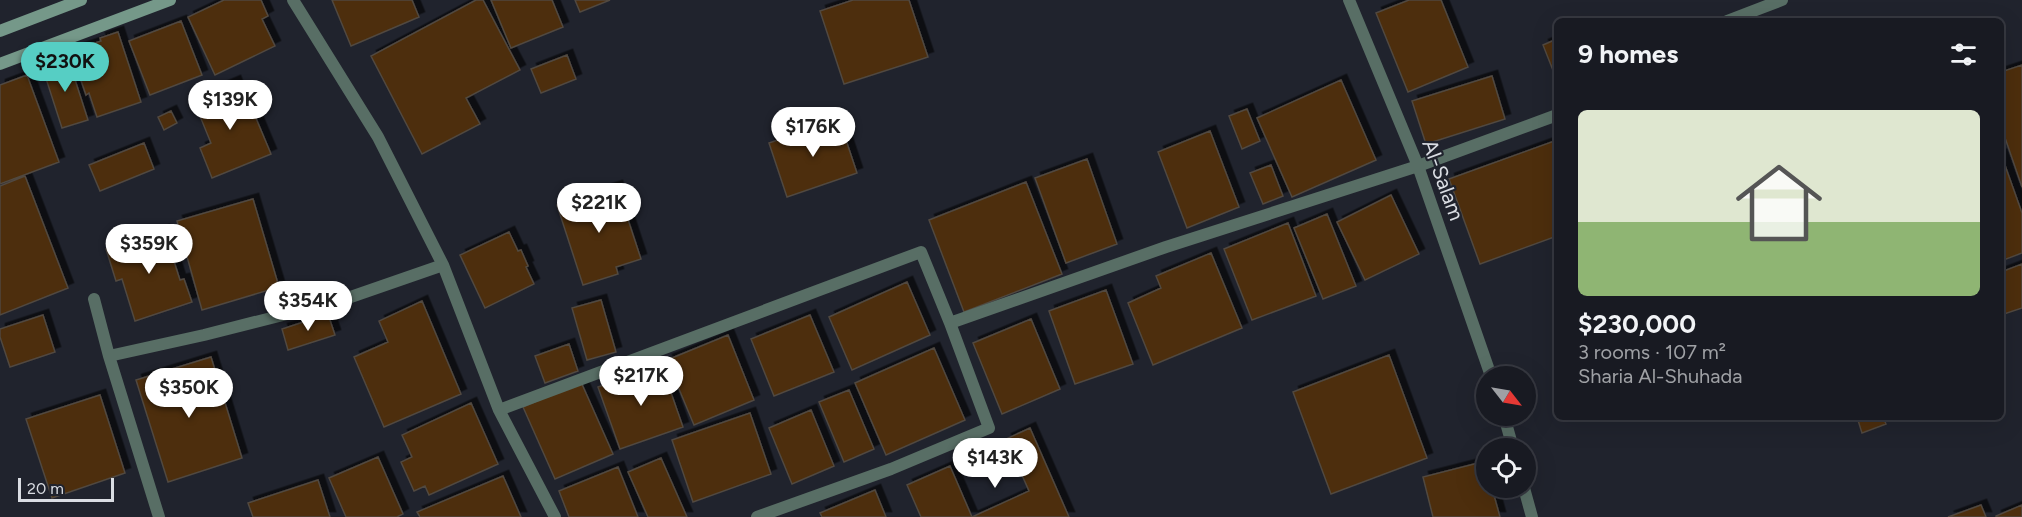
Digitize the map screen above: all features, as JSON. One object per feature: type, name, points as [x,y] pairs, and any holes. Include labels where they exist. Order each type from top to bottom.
[{"type":"main road","points":[[0,31],[81,0]]},
{"type":"main road","points":[[0,64],[170,0]]},
{"type":"street","points":[[293,0],[378,137],[442,265],[499,410],[555,517]]},
{"type":"street","name":"Al-Salam","points":[[1349,0],[1419,166],[1488,366]]},
{"type":"street","points":[[1735,18],[1782,0]]},
{"type":"street","points":[[950,323],[1166,247],[1419,166],[1554,116]]},
{"type":"street","points":[[499,410],[921,252],[989,428],[891,469],[757,517]]},
{"type":"street","points":[[109,356],[342,300],[442,265]]},
{"type":"street","points":[[94,298],[109,356],[159,517]]},
{"type":"street","points":[[1527,498],[1532,517]]},
{"type":"building","points":[[224,0],[261,0],[268,16],[262,19],[275,46],[215,75],[188,17]]},
{"type":"building","points":[[332,0],[412,0],[419,17],[351,46]]},
{"type":"building","points":[[476,0],[483,0],[520,70],[466,98],[480,124],[422,154],[371,56]]},
{"type":"building","points":[[491,0],[552,0],[563,27],[511,48]]},
{"type":"building","points":[[575,0],[610,0],[580,12]]},
{"type":"building","points":[[853,0],[909,0],[928,57],[844,84],[820,11]]},
{"type":"building","points":[[1409,0],[1441,0],[1468,67],[1408,92],[1376,13]]},
{"type":"building","points":[[181,21],[202,75],[150,95],[129,41]]},
{"type":"building","points":[[118,32],[141,102],[97,117],[89,93],[86,95],[71,51],[101,41],[100,38]]},
{"type":"building","points":[[1554,40],[1554,73],[1543,45]]},
{"type":"building","points":[[567,55],[576,79],[541,93],[531,69]]},
{"type":"building","points":[[68,58],[88,120],[62,128],[42,66]]},
{"type":"building","points":[[2022,65],[2022,187],[2004,135],[2004,71]]},
{"type":"building","points":[[27,75],[59,162],[0,184],[0,85]]},
{"type":"building","points":[[1492,76],[1505,119],[1426,144],[1412,101]]},
{"type":"building","points":[[1341,80],[1376,160],[1292,197],[1257,118]]},
{"type":"building","points":[[235,81],[245,106],[250,104],[271,154],[212,178],[200,148],[211,143],[193,99]]},
{"type":"building","points":[[1247,109],[1260,141],[1242,149],[1229,116]]},
{"type":"building","points":[[171,111],[177,123],[164,130],[158,117]]},
{"type":"building","points":[[839,119],[857,173],[787,197],[769,143]]},
{"type":"building","points":[[1210,131],[1239,207],[1187,228],[1158,152]]},
{"type":"building","points":[[1554,141],[1554,237],[1480,264],[1449,179]]},
{"type":"building","points":[[144,143],[154,169],[100,191],[89,165]]},
{"type":"building","points":[[1087,159],[1117,244],[1066,263],[1035,178]]},
{"type":"building","points":[[2004,162],[2022,213],[2022,253],[2004,260]]},
{"type":"building","points":[[1271,165],[1283,196],[1263,204],[1250,173]]},
{"type":"building","points":[[25,176],[68,288],[0,315],[0,186]]},
{"type":"building","points":[[1026,182],[1062,274],[964,312],[929,220]]},
{"type":"building","points":[[617,186],[641,259],[616,267],[618,274],[583,285],[557,205]]},
{"type":"building","points":[[1391,195],[1419,254],[1365,280],[1337,222]]},
{"type":"building","points":[[253,199],[279,287],[202,310],[177,221]]},
{"type":"building","points":[[1327,214],[1356,286],[1323,299],[1294,228]]},
{"type":"building","points":[[1288,223],[1316,296],[1252,320],[1224,249]]},
{"type":"building","points":[[164,230],[180,280],[184,279],[192,302],[135,321],[122,279],[116,281],[106,249]]},
{"type":"building","points":[[509,232],[518,251],[521,250],[534,284],[485,308],[460,255]]},
{"type":"building","points":[[1211,253],[1242,328],[1153,365],[1128,303],[1161,288],[1156,276]]},
{"type":"building","points":[[2022,264],[2022,308],[2004,314],[2004,271]]},
{"type":"building","points":[[907,282],[930,335],[852,370],[829,317]]},
{"type":"building","points":[[1106,290],[1133,364],[1075,384],[1049,311]]},
{"type":"building","points":[[601,300],[616,352],[587,360],[572,308]]},
{"type":"building","points":[[422,301],[461,394],[384,427],[354,357],[388,342],[379,321]]},
{"type":"building","points":[[328,314],[335,335],[288,350],[282,329]]},
{"type":"building","points":[[43,315],[55,352],[10,367],[0,337],[0,329]]},
{"type":"building","points":[[810,315],[834,372],[774,396],[751,339]]},
{"type":"building","points":[[1031,319],[1060,389],[1002,414],[973,343]]},
{"type":"building","points":[[728,335],[754,400],[694,425],[667,360]]},
{"type":"building","points":[[569,344],[578,371],[545,383],[535,356]]},
{"type":"building","points":[[934,348],[965,420],[886,455],[855,383]]},
{"type":"building","points":[[1389,355],[1427,458],[1331,494],[1293,392]]},
{"type":"building","points":[[211,357],[242,458],[168,482],[136,380]]},
{"type":"building","points":[[661,364],[683,427],[620,449],[598,387]]},
{"type":"building","points":[[581,382],[613,454],[555,479],[523,407]]},
{"type":"building","points":[[849,390],[874,449],[844,462],[819,402]]},
{"type":"building","points":[[100,395],[125,473],[52,498],[26,419]]},
{"type":"building","points":[[471,403],[498,464],[429,495],[425,486],[414,491],[401,462],[412,457],[402,435]]},
{"type":"building","points":[[811,410],[834,466],[792,484],[769,428]]},
{"type":"building","points":[[750,413],[771,474],[693,502],[672,440]]},
{"type":"building","points":[[1858,420],[1884,420],[1886,424],[1862,433]]},
{"type":"building","points":[[1030,428],[1069,517],[972,517],[1029,491],[1006,439]]},
{"type":"building","points":[[378,457],[403,514],[397,517],[346,517],[329,478]]},
{"type":"building","points":[[661,458],[687,517],[648,517],[628,472]]},
{"type":"building","points":[[1476,464],[1476,498],[1495,498],[1500,517],[1433,517],[1423,477]]},
{"type":"building","points":[[950,466],[972,517],[921,517],[907,485]]},
{"type":"building","points":[[618,467],[638,517],[569,517],[559,491]]},
{"type":"building","points":[[503,476],[521,517],[420,517],[417,512]]},
{"type":"building","points":[[318,480],[330,517],[253,517],[248,503]]},
{"type":"building","points":[[875,490],[886,517],[822,517],[820,513]]},
{"type":"building","points":[[1981,505],[1986,517],[1948,517]]},
{"type":"building","points":[[2022,505],[2022,517],[1996,517],[1996,516]]}]
